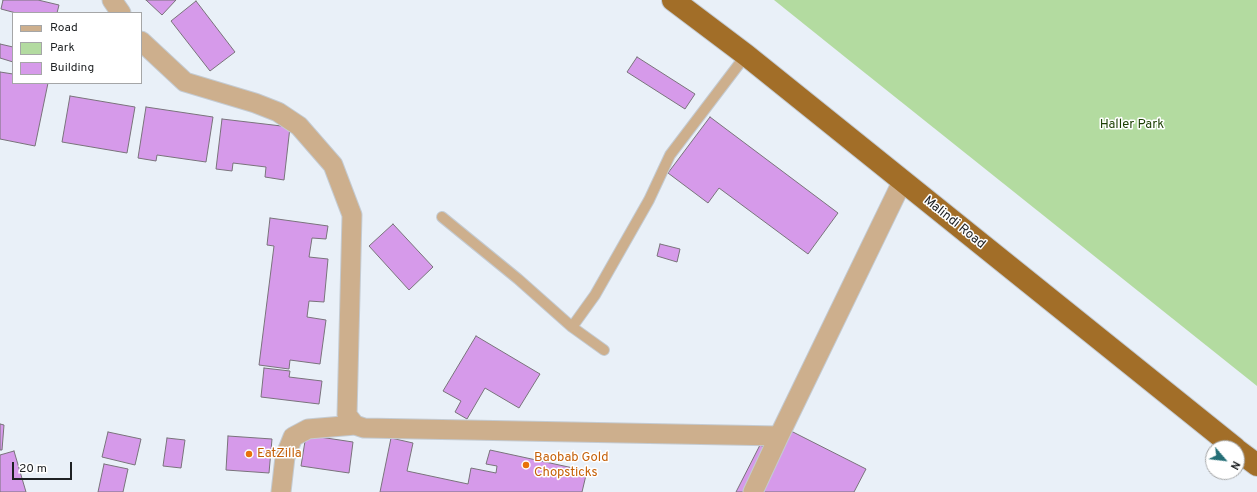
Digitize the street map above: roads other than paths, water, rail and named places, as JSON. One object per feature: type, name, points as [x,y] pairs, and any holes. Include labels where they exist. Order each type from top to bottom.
[{"type":"highway","name":"Malindi Road","points":[[673,0],[746,55],[902,182],[1225,440]]},
{"type":"highway","name":"Malindi Road","points":[[1245,456],[1257,465]]},
{"type":"street","points":[[112,0],[120,12]]},
{"type":"street","points":[[142,42],[185,82],[255,103],[278,112],[299,126],[333,165],[352,215],[347,415],[355,425]]},
{"type":"street","points":[[753,492],[778,436],[902,182]]},
{"type":"street","points":[[281,492],[285,457],[292,437],[308,429],[355,425],[364,428],[778,436]]},
{"type":"lane","points":[[572,327],[595,295],[649,200],[670,155],[746,55]]},
{"type":"lane","points":[[442,217],[518,279],[572,327],[604,350]]},
{"type":"place","name":"EatZilla","points":[[249,454]]},
{"type":"place","name":"Baobab Gold Chopsticks","points":[[526,465]]},
{"type":"park label","name":"Haller Park","points":[[1132,125]]}]
